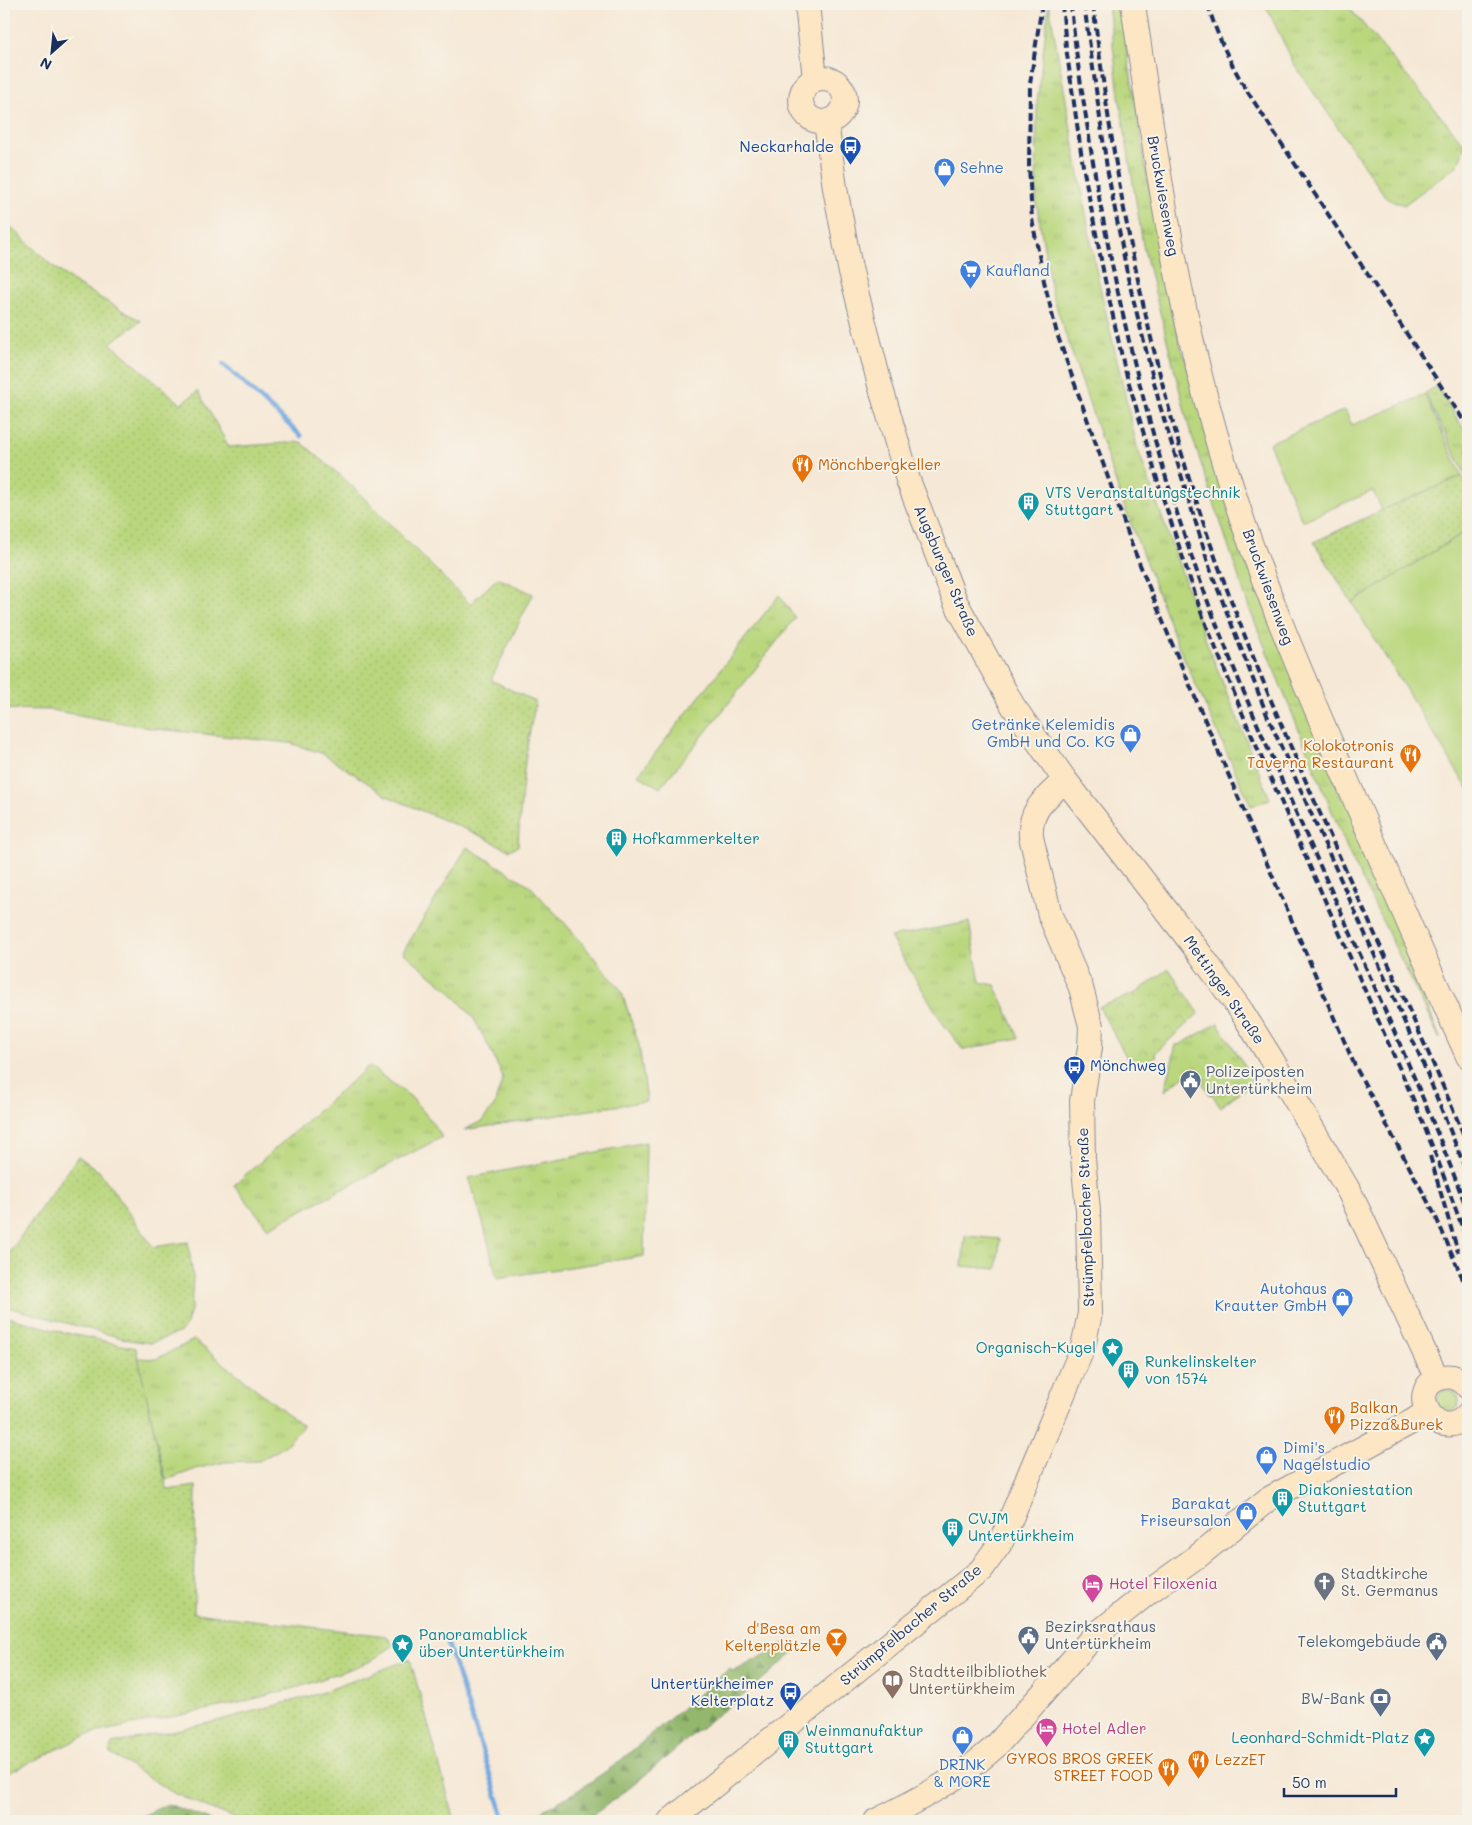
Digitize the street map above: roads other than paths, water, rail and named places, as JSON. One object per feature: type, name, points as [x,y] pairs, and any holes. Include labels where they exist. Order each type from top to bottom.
[{"type":"street","points":[[807,4],[815,79]]},
{"type":"street","name":"Bruckwiesenweg","points":[[1133,4],[1146,95],[1180,295],[1207,407],[1229,480],[1285,636],[1468,1056]]},
{"type":"street","points":[[815,79],[833,80],[840,86],[844,94],[845,102],[839,115],[826,122],[817,121],[803,109],[801,100],[803,92],[808,84],[815,79]]},
{"type":"street","name":"Augsburger Straße","points":[[826,122],[835,188],[850,268],[880,385],[908,480],[956,603],[972,634],[1008,699],[1065,780]]},
{"type":"street","name":"Strümpfelbacher Straße","points":[[670,1821],[981,1570],[1001,1542],[1082,1347],[1090,1313],[1088,1210],[1083,1158],[1082,1101],[1090,1047],[1091,1026],[1081,988],[1050,915],[1031,837],[1030,825],[1034,812],[1065,780]]},
{"type":"street","name":"Mettinger Straße","points":[[1065,780],[1201,955],[1242,1012],[1272,1060],[1350,1193],[1437,1379]]},
{"type":"street","points":[[1468,1385],[1458,1378],[1447,1376],[1437,1379],[1426,1390],[1424,1405],[1427,1412],[1438,1422],[1448,1424],[1458,1422],[1468,1414]]},
{"type":"street","points":[[876,1821],[933,1791],[986,1756],[1093,1637],[1150,1591],[1197,1557],[1266,1500],[1427,1412]]},
{"type":"waterway","points":[[223,364],[301,436]]},
{"type":"waterway","points":[[447,1641],[505,1821]]},
{"type":"railway","points":[[1042,4],[1030,84],[1029,167],[1032,219],[1057,334],[1132,545],[1170,639],[1355,1066],[1435,1215],[1468,1291]]},
{"type":"railway","points":[[1062,4],[1066,47],[1083,166],[1105,280],[1124,366],[1160,489],[1201,612],[1248,727],[1414,1101],[1468,1243]]},
{"type":"railway","points":[[1071,4],[1077,59],[1091,150],[1115,278],[1145,405],[1182,529],[1227,651],[1256,722],[1381,1000],[1468,1212]]},
{"type":"railway","points":[[1084,4],[1107,168],[1128,278],[1160,406],[1210,569],[1267,715],[1422,1061],[1468,1175]]},
{"type":"railway","points":[[1093,4],[1113,147],[1140,288],[1174,428],[1195,497],[1218,565],[1276,712],[1468,1145]]},
{"type":"railway","points":[[1208,4],[1224,49],[1247,91],[1468,427]]},
{"type":"railway","points":[[1430,1156],[1458,1252]]},
{"type":"place","name":"Neckarhalde","points":[[850,166]]},
{"type":"place","name":"Sehne","points":[[944,187]]},
{"type":"place","name":"Kaufland","points":[[970,290]]},
{"type":"place","name":"Mönchbergkeller","points":[[802,484]]},
{"type":"place","name":"VTS Veranstaltungstechnik Stuttgart","points":[[1029,521]]},
{"type":"place","name":"Getränke Kelemidis GmbH und Co. KG","points":[[1131,753]]},
{"type":"place","name":"Kolokotronis Taverna Restaurant","points":[[1410,774]]},
{"type":"place","name":"Hofkammerkelter","points":[[616,858]]},
{"type":"place","name":"Mönchweg","points":[[1074,1085]]},
{"type":"place","name":"Polizeiposten Untertürkheim","points":[[1190,1100]]},
{"type":"place","name":"Autohaus Krautter GmbH","points":[[1343,1317]]},
{"type":"place","name":"Organisch-Kugel","points":[[1112,1367]]},
{"type":"place","name":"Runkelinskelter von 1574","points":[[1129,1390]]},
{"type":"place","name":"Balkan Pizza&Burek","points":[[1334,1436]]},
{"type":"place","name":"Dimi's Nagelstudio","points":[[1267,1476]]},
{"type":"place","name":"Diakoniestation Stuttgart","points":[[1282,1518]]},
{"type":"place","name":"Barakat Friseursalon","points":[[1247,1532]]},
{"type":"place","name":"CVJM Untertürkheim","points":[[952,1547]]},
{"type":"place","name":"Stadtkirche St. Germanus","points":[[1325,1602]]},
{"type":"place","name":"Hotel Filoxenia","points":[[1093,1603]]},
{"type":"place","name":"Bezirksrathaus Untertürkheim","points":[[1029,1655]]},
{"type":"place","name":"d'Besa am Kelterplätzle","points":[[837,1657]]},
{"type":"place","name":"Telekomgebäude","points":[[1437,1661]]},
{"type":"place","name":"Panoramablick über Untertürkheim","points":[[403,1663]]},
{"type":"place","name":"Stadtteilbibliothek Untertürkheim","points":[[893,1700]]},
{"type":"place","name":"Untertürkheimer Kelterplatz","points":[[790,1712]]},
{"type":"place","name":"BW-Bank","points":[[1381,1718]]},
{"type":"place","name":"Hotel Adler","points":[[1046,1748]]},
{"type":"place","name":"DRINK & MORE","points":[[962,1756]]},
{"type":"place","name":"Leonhard-Schmidt-Platz","points":[[1425,1757]]},
{"type":"place","name":"Weinmanufaktur Stuttgart","points":[[789,1759]]},
{"type":"place","name":"LezzET","points":[[1199,1779]]},
{"type":"place","name":"GYROS BROS GREEK STREET FOOD","points":[[1169,1787]]}]
